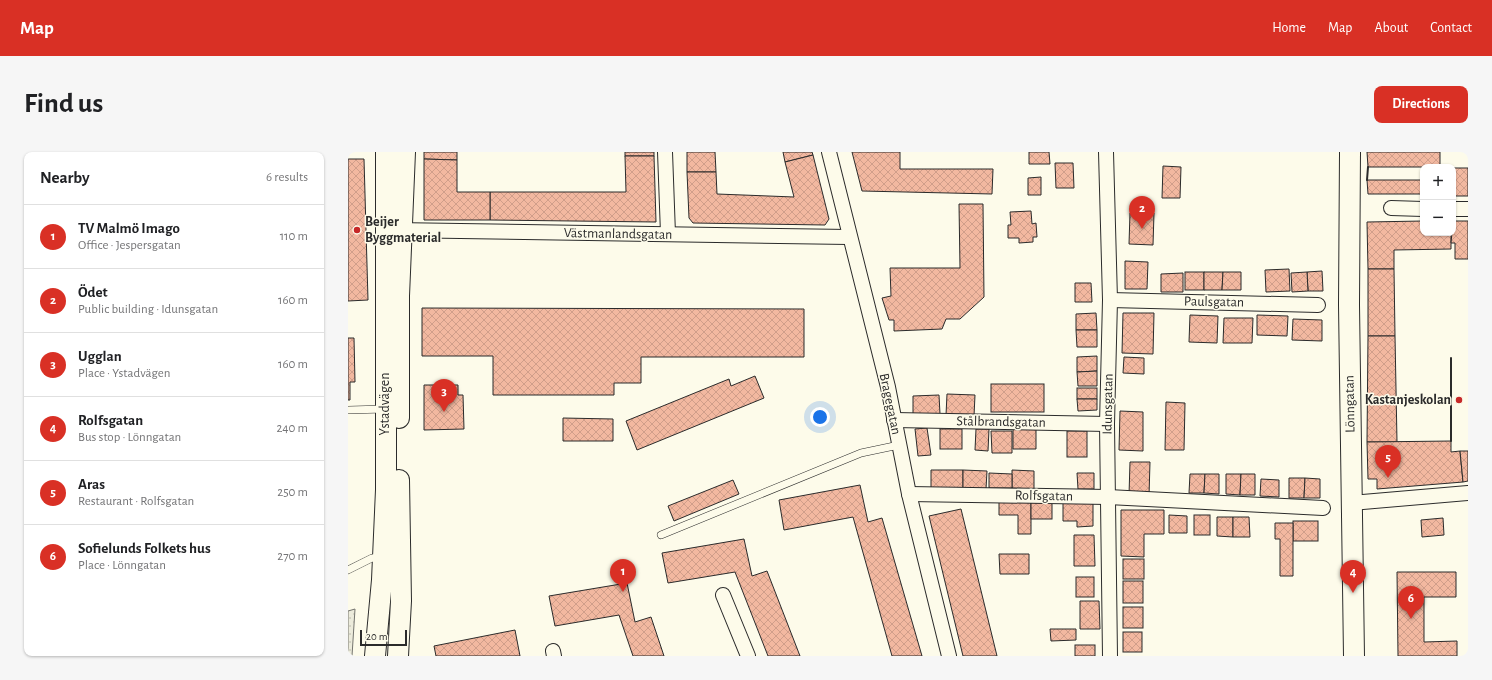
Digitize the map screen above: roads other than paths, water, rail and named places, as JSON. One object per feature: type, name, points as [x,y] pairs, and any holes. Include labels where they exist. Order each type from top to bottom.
[{"type":"main road","name":"Ystadvägen","points":[[386,152],[394,230],[392,409],[401,601],[398,656]]},
{"type":"main road","name":"Ystadvägen","points":[[394,230],[405,152]]},
{"type":"main road","name":"Lönngatan","points":[[1350,152],[1349,290],[1354,656]]},
{"type":"main road","name":"Ystadvägen","points":[[375,656],[392,409]]},
{"type":"street","points":[[665,152],[668,234]]},
{"type":"street","name":"Bragegatan","points":[[829,152],[888,387],[909,494],[949,656]]},
{"type":"street","name":"Idunsgatan","points":[[1106,152],[1110,300],[1107,424],[1110,656]]},
{"type":"street","points":[[1391,208],[1420,209]]},
{"type":"street","points":[[1456,209],[1468,209]]},
{"type":"street","name":"Västmanlandsgatan","points":[[394,230],[850,237]]},
{"type":"street","name":"Paulsgatan","points":[[1110,300],[1318,305]]},
{"type":"street","name":"Stålbrandsgatan","points":[[894,420],[1107,424]]},
{"type":"street","points":[[1351,502],[1468,493]]},
{"type":"street","name":"Rolfsgatan","points":[[909,494],[1108,497],[1323,508]]},
{"type":"street","points":[[723,595],[748,656]]},
{"type":"lane","points":[[348,410],[392,409]]},
{"type":"lane","points":[[661,535],[861,453],[899,445]]},
{"type":"lane","points":[[348,570],[372,558],[383,556]]},
{"type":"place","name":"Ödet","points":[[1142,229]]},
{"type":"place","name":"Beijer Byggmaterial","points":[[357,230]]},
{"type":"place","name":"Kastanjeskolan","points":[[1459,400]]},
{"type":"place","name":"Ugglan","points":[[444,412]]},
{"type":"place","name":"Aras","points":[[1388,478]]},
{"type":"place","name":"TV Malmö Imago","points":[[623,592]]},
{"type":"place","name":"Rolfsgatan","points":[[1353,593]]},
{"type":"place","name":"Sofielunds Folkets hus","points":[[1411,619]]}]
